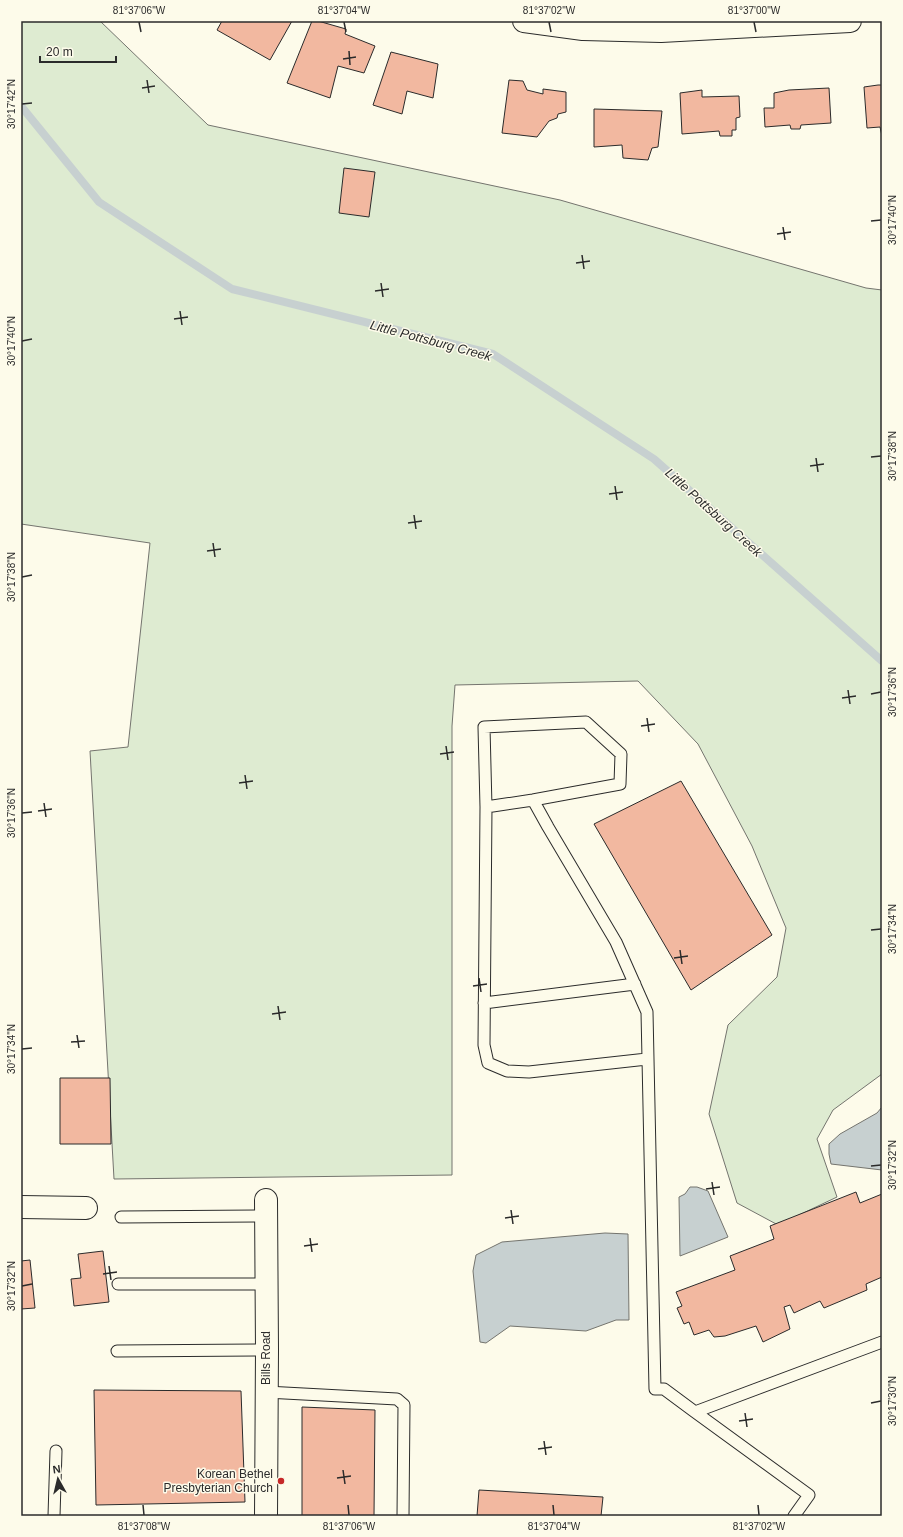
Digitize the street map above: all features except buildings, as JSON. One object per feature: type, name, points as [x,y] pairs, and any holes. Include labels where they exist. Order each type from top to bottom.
[{"type":"street","points":[[524,21],[583,29],[661,31],[850,21]]},
{"type":"street","points":[[21,1207],[86,1208]]},
{"type":"street","name":"Bills Road","points":[[266,1208],[266,1516]]},
{"type":"lane","points":[[486,807],[620,784],[621,754],[586,722],[484,727],[486,807],[484,1045],[488,1063],[507,1071],[529,1072],[647,1059]]},
{"type":"lane","points":[[533,800],[616,942],[646,1012],[655,1389],[664,1389],[809,1495],[794,1516]]},
{"type":"lane","points":[[484,1003],[635,984]]},
{"type":"lane","points":[[121,1217],[266,1208]]},
{"type":"lane","points":[[118,1284],[266,1284]]},
{"type":"lane","points":[[695,1412],[882,1342]]},
{"type":"lane","points":[[117,1351],[267,1350]]},
{"type":"lane","points":[[266,1392],[397,1399],[404,1405],[403,1516]]},
{"type":"lane","points":[[54,1516],[56,1452]]},
{"type":"green space","points":[[21,21],[100,21],[208,125],[560,200],[866,288],[882,290],[882,1074],[833,1110],[817,1139],[837,1197],[778,1225],[737,1203],[709,1114],[728,1025],[777,977],[786,928],[752,846],[698,744],[638,681],[455,685],[452,726],[452,1175],[114,1179],[90,751],[128,747],[150,543],[21,524]]},
{"type":"shaded area","points":[[882,1107],[882,1170],[831,1164],[829,1144],[840,1134],[877,1113]]},
{"type":"shaded area","points":[[690,1187],[697,1187],[708,1191],[728,1237],[680,1256],[679,1197],[685,1194]]},
{"type":"shaded area","points":[[605,1233],[628,1234],[629,1320],[616,1320],[586,1331],[510,1326],[486,1343],[480,1342],[473,1271],[476,1255],[502,1242]]},
{"type":"waterway","name":"Little Pottsburg Creek","points":[[21,106],[99,202],[232,289],[493,354],[654,459],[882,661]]},
{"type":"place","name":"Korean Bethel Presbyterian Church","points":[[281,1481]]}]
